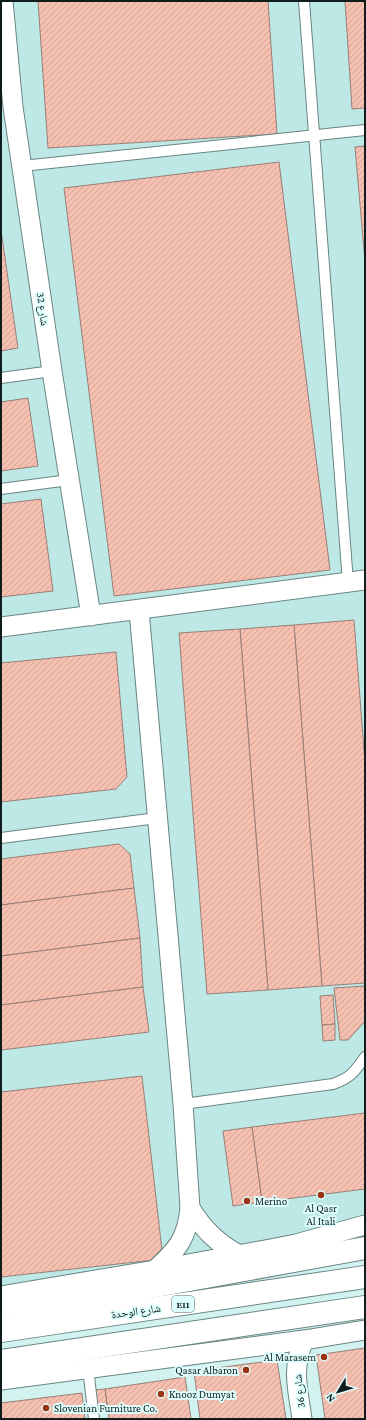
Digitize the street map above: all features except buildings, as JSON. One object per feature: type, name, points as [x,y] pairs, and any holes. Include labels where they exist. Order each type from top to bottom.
[{"type":"highway","points":[[1,1309],[102,1296],[365,1248]]},
{"type":"highway","name":"شارع الوحدة","points":[[1,1331],[365,1277]]},
{"type":"highway","points":[[1,1361],[365,1307]]},
{"type":"street","name":"شارع 32","points":[[3,1],[7,108],[22,166],[52,371],[91,616]]},
{"type":"street","points":[[1,628],[357,582]]},
{"type":"street","points":[[139,610],[183,1104],[190,1208],[189,1222],[177,1249],[155,1270]]},
{"type":"street","points":[[190,1208],[206,1230],[227,1248],[239,1254]]},
{"type":"street","points":[[1,1296],[296,1244],[365,1225]]},
{"type":"street","points":[[1,1380],[304,1340],[365,1330]]},
{"type":"street","name":"شارع 36","points":[[302,1419],[296,1376],[296,1364],[304,1340]]},
{"type":"lane","points":[[304,1],[314,135],[357,582]]},
{"type":"lane","points":[[22,166],[365,130]]},
{"type":"lane","points":[[1,378],[52,371]]},
{"type":"lane","points":[[1,489],[69,480]]},
{"type":"lane","points":[[1,838],[157,818]]},
{"type":"lane","points":[[183,1104],[333,1084],[352,1074],[365,1057]]},
{"type":"lane","points":[[88,1368],[94,1419]]},
{"type":"shaded area","points":[[1,1],[365,1],[365,1258],[1,1297]]},
{"type":"place","name":"Al Qasr Al Itali","points":[[321,1195]]},
{"type":"place","name":"Merino","points":[[247,1201]]},
{"type":"place","name":"Al Marasem","points":[[324,1357]]},
{"type":"place","name":"Qasar Albaron","points":[[246,1370]]},
{"type":"place","name":"Knooz Dumyat","points":[[161,1394]]},
{"type":"place","name":"Slovenian Furniture Co.","points":[[46,1408]]}]
